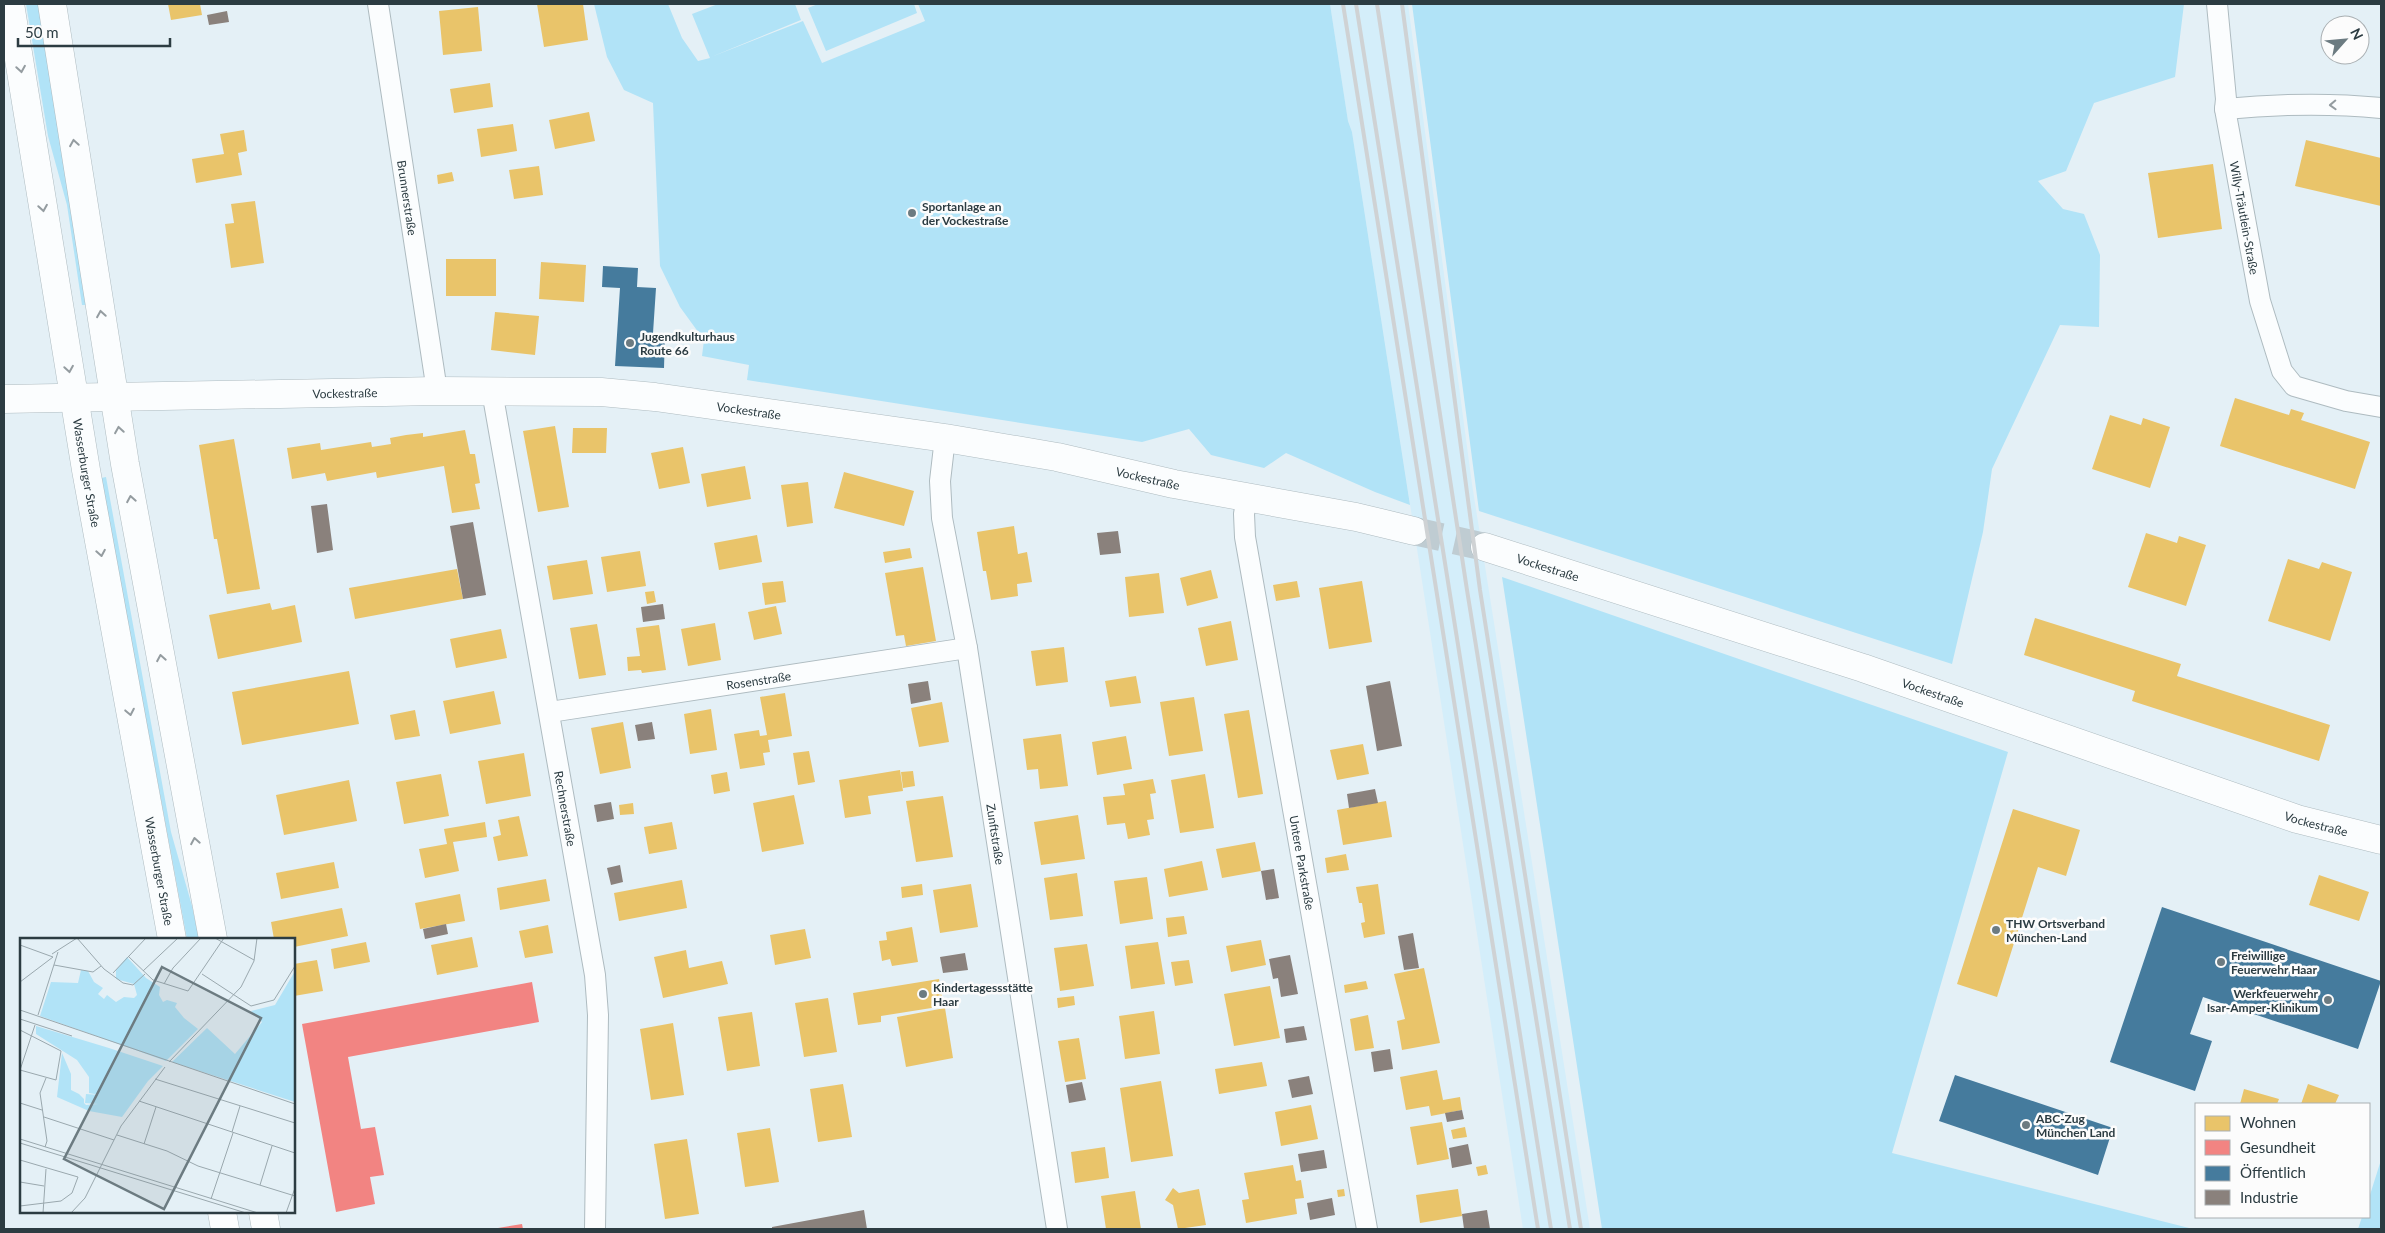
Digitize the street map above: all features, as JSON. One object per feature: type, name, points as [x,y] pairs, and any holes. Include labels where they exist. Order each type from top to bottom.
[{"type":"main road","name":"Wasserburger Straße","points":[[10,4],[73,398],[172,938]]},
{"type":"main road","points":[[52,4],[114,396],[213,938]]},
{"type":"main road","name":"Vockestraße","points":[[4,399],[437,391],[601,392],[655,397],[945,438],[1057,457],[1174,484],[1356,517],[1414,531]]},
{"type":"main road","name":"Vockestraße","points":[[1485,547],[1862,668],[2297,819],[2381,840]]},
{"type":"main road","points":[[222,1213],[225,1229]]},
{"type":"main road","points":[[263,1213],[266,1229]]},
{"type":"street","name":"Brunnerstraße","points":[[378,4],[437,391]]},
{"type":"street","name":"Willy-Träutlein-Straße","points":[[2217,4],[2226,109],[2260,301],[2282,371],[2294,386],[2346,401],[2381,407]]},
{"type":"street","points":[[2226,109],[2254,106],[2347,105],[2381,108]]},
{"type":"street","name":"Rechnerstraße","points":[[492,391],[595,975],[598,1015],[595,1229]]},
{"type":"street","name":"Zunftstraße","points":[[945,438],[940,486],[942,518],[967,648],[1057,1229]]},
{"type":"street","name":"Untere Parkstraße","points":[[1247,498],[1244,514],[1245,537],[1367,1229]]},
{"type":"street","name":"Rosenstraße","points":[[550,712],[967,648]]},
{"type":"shaded area","points":[[26,4],[39,4],[89,305],[82,305],[67,205],[48,136]]},
{"type":"shaded area","points":[[594,4],[668,4],[682,38],[698,61],[710,58],[692,14],[718,4],[795,4],[801,20],[711,57],[803,21],[822,63],[925,21],[918,4],[1330,4],[1348,121],[1352,132],[1410,505],[1375,492],[1286,453],[1264,468],[1211,455],[1189,429],[1142,442],[747,380],[749,365],[702,356],[704,340],[680,307],[660,266],[653,103],[624,90],[607,57]]},
{"type":"shaded area","points":[[818,4],[914,4],[917,13],[826,51],[808,8]]},
{"type":"shaded area","points":[[1330,4],[1408,4],[1472,484],[1590,1229],[1523,1229],[1352,132],[1348,121]]},
{"type":"shaded area","points":[[1412,4],[2184,4],[2175,77],[2094,103],[2066,171],[2038,181],[2063,209],[2084,214],[2100,255],[2099,327],[2060,325],[1992,469],[1983,532],[1952,664],[1479,511]]},
{"type":"shaded area","points":[[106,477],[171,832],[192,906],[199,938],[187,938],[101,478]]},
{"type":"shaded area","points":[[1502,577],[2008,752],[1892,1153],[2193,1229],[1602,1229]]},
{"type":"shaded area","points":[[2381,1160],[2381,1229],[2358,1229],[2362,1218],[2370,1218],[2370,1195]]},
{"type":"building: Wohnen","points":[[168,4],[200,4],[202,15],[171,20]]},
{"type":"building: Wohnen","points":[[537,4],[583,4],[588,40],[544,47]]},
{"type":"building: Wohnen","points":[[478,7],[482,51],[443,55],[439,11]]},
{"type":"building: Wohnen","points":[[490,83],[493,107],[454,113],[450,89]]},
{"type":"building: Wohnen","points":[[589,112],[595,141],[555,149],[549,120]]},
{"type":"building: Wohnen","points":[[513,124],[517,151],[481,157],[477,129]]},
{"type":"building: Wohnen","points":[[244,130],[247,151],[238,153],[242,175],[196,183],[192,159],[224,154],[220,134]]},
{"type":"building: Wohnen","points":[[2306,140],[2381,158],[2381,206],[2295,186]]},
{"type":"building: Wohnen","points":[[2213,164],[2222,229],[2158,238],[2148,173]]},
{"type":"building: Wohnen","points":[[539,166],[543,195],[514,199],[509,170]]},
{"type":"building: Wohnen","points":[[452,172],[454,181],[438,184],[437,175]]},
{"type":"building: Wohnen","points":[[255,201],[264,263],[231,268],[225,224],[234,223],[231,204]]},
{"type":"building: Wohnen","points":[[446,259],[496,259],[496,296],[446,296]]},
{"type":"building: Wohnen","points":[[541,262],[586,265],[584,302],[539,299]]},
{"type":"building: Wohnen","points":[[495,312],[539,316],[535,355],[491,350]]},
{"type":"building: Wohnen","points":[[2235,398],[2289,415],[2291,409],[2304,413],[2301,420],[2370,442],[2355,489],[2220,446]]},
{"type":"building: Wohnen","points":[[2110,415],[2141,425],[2143,418],[2170,427],[2150,488],[2092,469]]},
{"type":"building: Wohnen","points":[[555,426],[569,507],[538,512],[523,431]]},
{"type":"building: Wohnen","points":[[573,428],[607,428],[606,453],[572,453]]},
{"type":"building: Wohnen","points":[[465,430],[470,454],[475,454],[480,483],[475,484],[480,509],[452,513],[444,466],[377,478],[376,472],[327,481],[325,473],[292,479],[287,448],[320,443],[321,450],[371,442],[372,447],[391,444],[390,438],[406,435],[423,433],[423,437]]},
{"type":"building: Wohnen","points":[[234,439],[260,589],[227,594],[217,539],[214,539],[199,445]]},
{"type":"building: Wohnen","points":[[683,447],[690,483],[659,489],[651,453]]},
{"type":"building: Wohnen","points":[[745,466],[751,499],[707,507],[701,474]]},
{"type":"building: Wohnen","points":[[844,472],[914,491],[904,526],[834,508]]},
{"type":"building: Wohnen","points":[[808,482],[813,523],[787,527],[781,485]]},
{"type":"building: Wohnen","points":[[1014,526],[1018,554],[1027,552],[1032,582],[1017,584],[1018,596],[991,600],[986,571],[983,571],[977,532]]},
{"type":"building: Wohnen","points":[[2146,533],[2177,543],[2179,536],[2206,545],[2186,606],[2128,587]]},
{"type":"building: Wohnen","points":[[757,535],[762,562],[719,570],[714,543]]},
{"type":"building: Wohnen","points":[[910,548],[912,558],[885,563],[883,552]]},
{"type":"building: Wohnen","points":[[640,551],[646,586],[607,592],[601,557]]},
{"type":"building: Wohnen","points":[[2288,559],[2319,569],[2322,562],[2352,572],[2330,641],[2268,621]]},
{"type":"building: Wohnen","points":[[587,560],[593,594],[553,600],[547,566]]},
{"type":"building: Wohnen","points":[[923,567],[936,641],[906,646],[904,635],[896,636],[885,573]]},
{"type":"building: Wohnen","points":[[457,569],[463,599],[355,619],[349,588]]},
{"type":"building: Wohnen","points":[[1211,570],[1218,598],[1187,606],[1180,578]]},
{"type":"building: Wohnen","points":[[1159,573],[1164,613],[1129,617],[1125,577]]},
{"type":"building: Wohnen","points":[[783,581],[786,602],[765,605],[762,583]]},
{"type":"building: Wohnen","points":[[1297,581],[1300,597],[1276,601],[1273,585]]},
{"type":"building: Wohnen","points":[[1362,581],[1372,642],[1329,649],[1319,588]]},
{"type":"building: Wohnen","points":[[654,591],[656,602],[647,604],[645,592]]},
{"type":"building: Wohnen","points":[[270,603],[272,610],[295,605],[302,642],[218,659],[209,615]]},
{"type":"building: Wohnen","points":[[776,606],[782,634],[754,640],[748,612]]},
{"type":"building: Wohnen","points":[[2035,618],[2181,664],[2177,676],[2330,725],[2319,761],[2132,701],[2135,691],[2024,655]]},
{"type":"building: Wohnen","points":[[1231,621],[1238,660],[1206,666],[1198,628]]},
{"type":"building: Wohnen","points":[[715,623],[721,660],[688,666],[681,629]]},
{"type":"building: Wohnen","points":[[597,624],[606,675],[579,679],[570,628]]},
{"type":"building: Wohnen","points":[[659,625],[666,670],[642,673],[641,670],[628,671],[627,657],[640,656],[636,628]]},
{"type":"building: Wohnen","points":[[501,629],[507,658],[456,668],[450,639]]},
{"type":"building: Wohnen","points":[[1064,647],[1068,682],[1036,686],[1031,651]]},
{"type":"building: Wohnen","points":[[349,671],[359,724],[242,745],[232,692]]},
{"type":"building: Wohnen","points":[[1136,676],[1141,703],[1110,707],[1105,681]]},
{"type":"building: Wohnen","points":[[494,691],[501,724],[450,734],[443,701]]},
{"type":"building: Wohnen","points":[[785,693],[792,736],[768,740],[770,752],[763,753],[765,765],[740,769],[734,734],[759,730],[760,736],[767,735],[760,697]]},
{"type":"building: Wohnen","points":[[1194,697],[1203,751],[1169,756],[1160,702]]},
{"type":"building: Wohnen","points":[[942,702],[949,742],[919,747],[911,708]]},
{"type":"building: Wohnen","points":[[711,709],[717,750],[690,754],[684,714]]},
{"type":"building: Wohnen","points":[[415,710],[420,736],[395,740],[390,715]]},
{"type":"building: Wohnen","points":[[1249,710],[1263,794],[1238,798],[1224,714]]},
{"type":"building: Wohnen","points":[[623,722],[631,768],[600,774],[591,728]]},
{"type":"building: Wohnen","points":[[1061,734],[1068,786],[1040,789],[1038,769],[1027,770],[1023,739]]},
{"type":"building: Wohnen","points":[[1126,736],[1132,769],[1097,775],[1092,742]]},
{"type":"building: Wohnen","points":[[1363,744],[1369,774],[1337,780],[1330,750]]},
{"type":"building: Wohnen","points":[[809,751],[815,782],[798,785],[793,753]]},
{"type":"building: Wohnen","points":[[524,753],[531,796],[486,804],[478,761]]},
{"type":"building: Wohnen","points":[[900,770],[903,791],[868,796],[871,814],[845,818],[839,780]]},
{"type":"building: Wohnen","points":[[913,771],[915,786],[903,788],[901,772]]},
{"type":"building: Wohnen","points":[[727,772],[730,791],[714,794],[711,775]]},
{"type":"building: Wohnen","points":[[441,774],[449,816],[404,824],[396,782]]},
{"type":"building: Wohnen","points":[[1205,774],[1214,828],[1180,833],[1171,780]]},
{"type":"building: Wohnen","points":[[1153,779],[1156,793],[1150,794],[1154,819],[1147,820],[1150,835],[1128,839],[1125,823],[1107,825],[1103,797],[1125,795],[1123,784]]},
{"type":"building: Wohnen","points":[[349,780],[357,821],[284,835],[276,795]]},
{"type":"building: Wohnen","points":[[794,795],[804,844],[762,852],[753,803]]},
{"type":"building: Wohnen","points":[[943,796],[953,857],[916,862],[906,801]]},
{"type":"building: Wohnen","points":[[1386,801],[1392,837],[1343,845],[1337,810]]},
{"type":"building: Wohnen","points":[[633,803],[634,814],[620,815],[619,805]]},
{"type":"building: Wohnen","name":"THW Ortsverband München-Land","points":[[2013,809],[2080,830],[2066,876],[2038,867],[1997,997],[1957,984]]},
{"type":"building: Wohnen","points":[[1078,815],[1085,859],[1041,865],[1034,822]]},
{"type":"building: Wohnen","points":[[519,816],[528,856],[498,861],[493,837],[501,835],[498,820]]},
{"type":"building: Wohnen","points":[[485,822],[487,837],[453,842],[459,871],[425,878],[419,849],[447,844],[444,829]]},
{"type":"building: Wohnen","points":[[672,822],[677,849],[649,854],[644,827]]},
{"type":"building: Wohnen","points":[[1255,842],[1261,871],[1222,878],[1216,849]]},
{"type":"building: Wohnen","points":[[1346,854],[1349,870],[1327,873],[1325,858]]},
{"type":"building: Wohnen","points":[[1202,861],[1208,890],[1169,897],[1164,869]]},
{"type":"building: Wohnen","points":[[334,862],[339,888],[281,899],[276,873]]},
{"type":"building: Wohnen","points":[[1077,873],[1083,916],[1050,920],[1044,878]]},
{"type":"building: Wohnen","points":[[2319,875],[2369,892],[2359,921],[2309,905]]},
{"type":"building: Wohnen","points":[[1147,877],[1153,919],[1120,924],[1114,881]]},
{"type":"building: Wohnen","points":[[546,879],[550,901],[500,910],[497,888]]},
{"type":"building: Wohnen","points":[[682,880],[687,908],[619,921],[614,893]]},
{"type":"building: Wohnen","points":[[922,884],[923,895],[902,898],[901,887]]},
{"type":"building: Wohnen","points":[[971,884],[978,927],[940,933],[933,890]]},
{"type":"building: Wohnen","points":[[1378,884],[1385,934],[1364,938],[1361,923],[1365,922],[1362,903],[1359,903],[1356,887]]},
{"type":"building: Wohnen","points":[[460,894],[465,921],[420,929],[415,903]]},
{"type":"building: Wohnen","points":[[342,908],[348,936],[295,947],[295,938],[274,938],[271,922]]},
{"type":"building: Wohnen","points":[[1184,916],[1187,934],[1168,937],[1166,918]]},
{"type":"building: Wohnen","points":[[548,925],[553,953],[525,958],[519,931]]},
{"type":"building: Wohnen","points":[[912,927],[918,962],[892,966],[890,959],[882,961],[879,941],[887,940],[886,932]]},
{"type":"building: Wohnen","points":[[805,929],[811,958],[775,965],[770,935]]},
{"type":"building: Wohnen","points":[[472,937],[478,967],[437,975],[431,945]]},
{"type":"building: Wohnen","points":[[1261,940],[1266,965],[1231,972],[1226,946]]},
{"type":"building: Wohnen","points":[[366,942],[370,962],[334,969],[331,949]]},
{"type":"building: Wohnen","points":[[1158,942],[1165,984],[1131,989],[1125,946]]},
{"type":"building: Wohnen","points":[[1087,944],[1094,986],[1060,991],[1054,948]]},
{"type":"building: Wohnen","points":[[686,950],[689,968],[722,961],[728,984],[663,998],[654,957]]},
{"type":"building: Wohnen","points":[[317,960],[323,991],[295,996],[295,964]]},
{"type":"building: Wohnen","points":[[1189,960],[1193,983],[1175,986],[1171,962]]},
{"type":"building: Wohnen","points":[[1424,968],[1440,1043],[1402,1050],[1397,1021],[1405,1019],[1394,974]]},
{"type":"building: Wohnen","points":[[939,979],[944,1006],[881,1016],[881,1022],[858,1025],[853,993]]},
{"type":"building: Wohnen","points":[[1366,981],[1368,989],[1345,993],[1344,985]]},
{"type":"building: Wohnen","points":[[1270,986],[1280,1038],[1234,1046],[1224,994]]},
{"type":"building: Wohnen","points":[[1074,996],[1075,1005],[1058,1008],[1057,998]]},
{"type":"building: Wohnen","points":[[828,998],[837,1052],[804,1057],[795,1003]]},
{"type":"building: Wohnen","points":[[945,1008],[953,1058],[906,1067],[897,1017]]},
{"type":"building: Wohnen","points":[[1154,1011],[1160,1054],[1125,1059],[1119,1016]]},
{"type":"building: Wohnen","points":[[752,1012],[760,1066],[727,1071],[718,1017]]},
{"type":"building: Wohnen","points":[[1368,1015],[1374,1048],[1355,1051],[1350,1019]]},
{"type":"building: Wohnen","points":[[673,1023],[684,1095],[651,1100],[640,1029]]},
{"type":"building: Wohnen","points":[[1079,1038],[1086,1079],[1065,1082],[1058,1041]]},
{"type":"building: Wohnen","points":[[1262,1062],[1267,1086],[1219,1094],[1215,1069]]},
{"type":"building: Wohnen","points":[[1437,1070],[1443,1100],[1460,1097],[1462,1110],[1431,1116],[1429,1106],[1406,1110],[1400,1077]]},
{"type":"building: Wohnen","points":[[1161,1081],[1173,1156],[1131,1162],[1120,1088]]},
{"type":"building: Wohnen","points":[[843,1084],[852,1137],[818,1142],[810,1089]]},
{"type":"building: Wohnen","points":[[2308,1084],[2339,1095],[2335,1103],[2301,1103]]},
{"type":"building: Wohnen","points":[[2244,1089],[2279,1099],[2277,1103],[2240,1103]]},
{"type":"building: Wohnen","points":[[1311,1105],[1318,1139],[1281,1146],[1275,1112]]},
{"type":"building: Wohnen","points":[[1442,1122],[1449,1159],[1417,1165],[1410,1127]]},
{"type":"building: Wohnen","points":[[1465,1127],[1467,1137],[1453,1139],[1451,1130]]},
{"type":"building: Wohnen","points":[[770,1128],[779,1182],[745,1187],[737,1133]]},
{"type":"building: Wohnen","points":[[687,1139],[699,1214],[665,1219],[654,1144]]},
{"type":"building: Wohnen","points":[[1105,1147],[1109,1178],[1075,1183],[1071,1152]]},
{"type":"building: Wohnen","points":[[1293,1165],[1296,1181],[1301,1180],[1304,1198],[1295,1199],[1297,1214],[1246,1223],[1242,1200],[1249,1199],[1244,1173]]},
{"type":"building: Wohnen","points":[[1486,1165],[1488,1174],[1478,1176],[1476,1167]]},
{"type":"building: Wohnen","points":[[1173,1188],[1179,1193],[1199,1189],[1206,1225],[1178,1229],[1173,1205],[1165,1200]]},
{"type":"building: Wohnen","points":[[1344,1189],[1345,1196],[1338,1197],[1337,1190]]},
{"type":"building: Wohnen","points":[[1458,1189],[1462,1216],[1420,1223],[1416,1195]]},
{"type":"building: Wohnen","points":[[1135,1191],[1141,1229],[1106,1229],[1101,1196]]},
{"type":"building: Gesundheit","points":[[532,982],[539,1022],[348,1057],[361,1129],[375,1127],[384,1175],[370,1177],[375,1204],[336,1212],[302,1024]]},
{"type":"building: Gesundheit","points":[[522,1224],[523,1229],[498,1229],[498,1228]]},
{"type":"building: Öffentlich","points":[[603,266],[638,268],[637,287],[656,288],[653,333],[665,333],[664,368],[615,366],[620,288],[602,287]]},
{"type":"building: Öffentlich","points":[[2162,907],[2381,981],[2358,1049],[2203,997],[2190,1034],[2212,1041],[2195,1091],[2110,1062]]},
{"type":"building: Öffentlich","name":"ABC-Zug München Land","points":[[1955,1075],[2113,1128],[2098,1175],[1939,1121]]},
{"type":"building: Industrie","points":[[227,11],[229,22],[209,25],[207,15]]},
{"type":"building: Industrie","points":[[327,504],[333,550],[317,553],[311,506]]},
{"type":"building: Industrie","points":[[473,522],[486,595],[463,599],[450,526]]},
{"type":"building: Industrie","points":[[1118,531],[1121,553],[1100,555],[1097,533]]},
{"type":"building: Industrie","points":[[663,604],[665,619],[643,622],[641,607]]},
{"type":"building: Industrie","points":[[928,681],[931,700],[911,704],[908,684]]},
{"type":"building: Industrie","points":[[1390,681],[1402,746],[1377,751],[1366,686]]},
{"type":"building: Industrie","points":[[652,722],[655,739],[638,741],[635,725]]},
{"type":"building: Industrie","points":[[1375,789],[1378,803],[1349,808],[1347,794]]},
{"type":"building: Industrie","points":[[611,802],[614,819],[597,822],[594,805]]},
{"type":"building: Industrie","points":[[620,865],[623,882],[611,885],[607,868]]},
{"type":"building: Industrie","points":[[1274,869],[1279,898],[1266,900],[1261,871]]},
{"type":"building: Industrie","points":[[446,924],[448,934],[425,939],[423,929]]},
{"type":"building: Industrie","points":[[1413,933],[1419,968],[1404,970],[1398,936]]},
{"type":"building: Industrie","points":[[965,953],[968,970],[943,973],[940,957]]},
{"type":"building: Industrie","points":[[1290,955],[1298,994],[1281,997],[1278,978],[1273,979],[1269,959]]},
{"type":"building: Industrie","points":[[1304,1026],[1307,1040],[1286,1043],[1284,1029]]},
{"type":"building: Industrie","points":[[1390,1049],[1393,1069],[1374,1072],[1371,1052]]},
{"type":"building: Industrie","points":[[1309,1076],[1313,1094],[1292,1098],[1288,1080]]},
{"type":"building: Industrie","points":[[1082,1082],[1086,1100],[1069,1103],[1066,1085]]},
{"type":"building: Industrie","points":[[1462,1110],[1464,1119],[1447,1122],[1445,1113]]},
{"type":"building: Industrie","points":[[1468,1144],[1472,1164],[1452,1168],[1449,1148]]},
{"type":"building: Industrie","points":[[1324,1150],[1327,1168],[1301,1172],[1298,1154]]},
{"type":"building: Industrie","points":[[1332,1198],[1335,1215],[1310,1220],[1307,1203]]},
{"type":"building: Industrie","points":[[864,1210],[867,1229],[772,1229],[772,1227]]},
{"type":"building: Industrie","points":[[1487,1210],[1490,1229],[1464,1229],[1462,1214]]},
{"type":"tunnel","points":[[1414,531],[1485,547]]},
{"type":"railway","points":[[1343,4],[1538,1229]]},
{"type":"railway","points":[[1356,4],[1551,1229]]},
{"type":"railway","points":[[1377,4],[1467,590],[1570,1229]]},
{"type":"railway","points":[[1402,4],[1480,590],[1581,1229]]},
{"type":"place","name":"Sportanlage an der Vockestraße","points":[[912,213]]},
{"type":"place","name":"Jugendkulturhaus Route 66","points":[[630,343]]},
{"type":"place","name":"THW Ortsverband München-Land","points":[[1996,930]]},
{"type":"place","name":"Freiwillige Feuerwehr Haar","points":[[2221,962]]},
{"type":"place","name":"Kindertagessstätte Haar","points":[[923,994]]},
{"type":"place","name":"Werkfeuerwehr Isar-Amper-Klinikum","points":[[2328,1000]]},
{"type":"place","name":"ABC-Zug München Land","points":[[2026,1125]]}]
